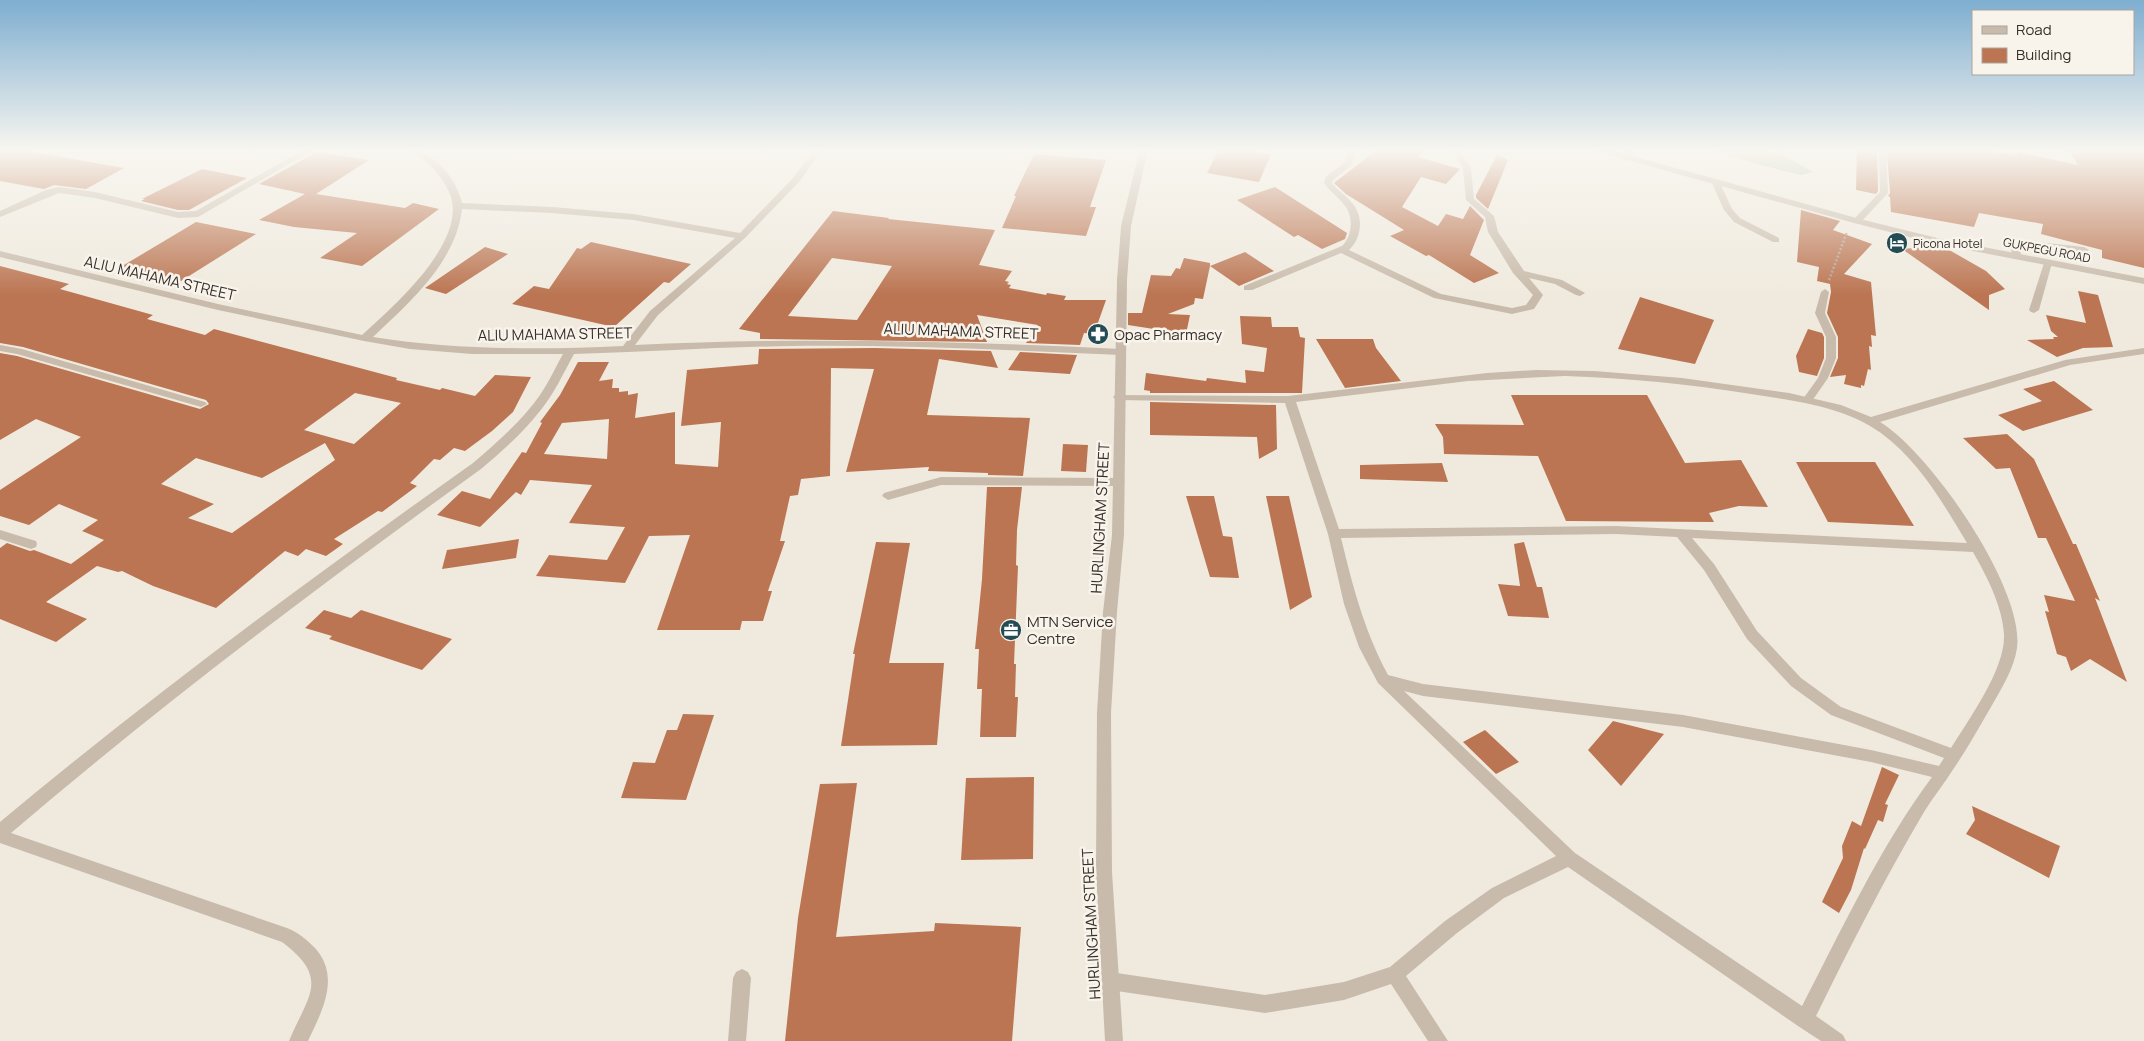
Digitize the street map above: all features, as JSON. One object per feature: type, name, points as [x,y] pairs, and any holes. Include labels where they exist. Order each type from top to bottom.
[{"type":"street","points":[[0,214],[36,198]]},
{"type":"street","points":[[106,198],[178,215],[198,214],[224,198]]},
{"type":"street","points":[[365,338],[405,300],[446,249],[457,219],[458,206],[455,198]]},
{"type":"street","points":[[627,348],[654,313],[742,236],[779,198]]},
{"type":"street","name":"HURLINGHAM STREET","points":[[1114,1041],[1104,872],[1104,731],[1110,612],[1118,535],[1119,397],[1124,310],[1122,280],[1126,226],[1133,198]]},
{"type":"street","points":[[1248,288],[1350,243],[1354,237],[1355,223],[1352,208],[1343,198]]},
{"type":"street","points":[[1339,249],[1438,296],[1512,311],[1530,307],[1538,296],[1518,273],[1494,232],[1488,216],[1470,200],[1470,198]]},
{"type":"street","name":"GUKPEGU ROAD","points":[[1769,198],[1937,241],[2144,281]]},
{"type":"street","points":[[1854,221],[1879,198]]},
{"type":"street","points":[[458,206],[552,210],[633,217],[742,236]]},
{"type":"street","points":[[2016,256],[2015,245],[2019,243],[2084,250]]},
{"type":"street","name":"ALIU MAHAMA STREET","points":[[0,254],[190,300],[365,338],[436,348],[570,351],[823,343],[1121,352]]},
{"type":"street","points":[[1518,273],[1540,276],[1580,293]]},
{"type":"street","points":[[0,348],[18,351],[201,404]]},
{"type":"street","points":[[0,832],[85,759],[268,616],[477,466],[501,446],[534,412],[554,382],[570,351]]},
{"type":"street","points":[[1871,421],[2069,362],[2144,351]]},
{"type":"street","points":[[1119,397],[1290,399],[1458,379],[1563,373],[1655,378],[1808,399],[1871,421],[1902,445],[1927,473],[1977,548],[2002,599],[2009,621],[2011,645],[2006,666],[1993,691],[1943,773],[1922,802],[1868,896],[1804,1020]]},
{"type":"street","points":[[1290,399],[1334,534],[1357,621],[1366,647],[1383,679],[1569,858],[1837,1041]]},
{"type":"street","points":[[888,496],[941,482],[1119,482]]},
{"type":"street","points":[[1334,534],[1616,530],[1977,548]]},
{"type":"street","points":[[1680,533],[1709,567],[1752,635],[1796,682],[1836,711],[1954,755]]},
{"type":"street","points":[[0,534],[31,544]]},
{"type":"street","points":[[1383,679],[1423,690],[1683,721],[1871,756],[1943,773]]},
{"type":"street","points":[[0,836],[287,936],[304,946],[321,970],[317,1003],[298,1041]]},
{"type":"street","points":[[1110,981],[1265,1004],[1344,991],[1395,974],[1451,927],[1498,893],[1569,858]]},
{"type":"street","points":[[1395,974],[1439,1041]]},
{"type":"street","points":[[737,1041],[742,978]]},
{"type":"lane","points":[[1722,198],[1728,210],[1737,220],[1776,240]]},
{"type":"lane","points":[[2034,310],[2048,263]]},
{"type":"lane","points":[[1808,399],[1824,378],[1834,344],[1830,327],[1820,313],[1825,292]]},
{"type":"path","points":[[1825,292],[1854,221]]},
{"type":"building","points":[[212,198],[189,210],[178,210],[141,201],[145,199],[142,199]]},
{"type":"building","points":[[299,198],[339,198],[405,208],[413,203],[439,209],[362,266],[320,258],[357,233],[294,227],[259,220]]},
{"type":"building","points":[[1015,198],[1093,198],[1090,207],[1096,207],[1086,236],[1002,228]]},
{"type":"building","points":[[1244,198],[1292,198],[1347,233],[1345,239],[1322,249],[1298,235],[1294,237],[1237,200]]},
{"type":"building","points":[[1352,198],[1408,198],[1402,207],[1438,226],[1446,214],[1463,219],[1470,206],[1484,220],[1470,255],[1499,273],[1474,283],[1429,255],[1426,256],[1390,236],[1404,230]]},
{"type":"building","points":[[1476,198],[1493,198],[1488,209]]},
{"type":"building","points":[[1890,198],[2144,198],[2144,268],[2102,258],[2102,250],[2041,234],[2043,224],[1979,213],[1974,227],[1891,212]]},
{"type":"building","points":[[1801,210],[1840,221],[1833,230],[1872,244],[1844,274],[1871,282],[1876,336],[1871,335],[1872,347],[1869,346],[1871,370],[1868,369],[1864,386],[1861,385],[1861,388],[1844,384],[1846,375],[1830,377],[1838,358],[1838,337],[1827,313],[1831,292],[1830,284],[1817,281],[1819,267],[1797,262]]},
{"type":"building","points":[[833,211],[888,219],[995,230],[979,265],[1012,271],[1005,281],[1011,285],[1009,288],[1046,295],[1047,293],[1066,296],[1064,300],[1106,300],[1094,334],[1084,333],[1080,345],[1026,343],[1038,325],[977,315],[987,342],[760,339],[760,333],[739,329]],"holes":[[[832,258],[892,266],[857,320],[788,316]]]},
{"type":"building","points":[[196,222],[256,234],[181,281],[119,268]]},
{"type":"building","points":[[591,242],[691,264],[669,283],[664,282],[614,327],[512,304],[534,286],[549,289],[577,248],[581,249]]},
{"type":"building","points":[[485,247],[508,254],[446,294],[425,288]]},
{"type":"building","name":"Picona Hotel","points":[[1944,247],[1986,271],[2005,289],[1989,295],[1989,310],[1902,249]]},
{"type":"building","points":[[1245,252],[1274,271],[1239,286],[1210,266]]},
{"type":"building","points":[[1184,258],[1210,263],[1203,299],[1195,298],[1194,304],[1168,314],[1190,315],[1186,334],[1128,325],[1128,313],[1142,313],[1151,275],[1171,276],[1176,268],[1180,269]]},
{"type":"building","points":[[0,266],[69,284],[60,289],[153,315],[147,319],[205,335],[214,329],[397,378],[396,380],[440,390],[442,388],[475,396],[495,375],[531,377],[513,412],[492,431],[465,451],[454,448],[440,460],[434,459],[410,483],[417,486],[382,512],[378,511],[334,539],[343,544],[326,556],[306,549],[298,556],[285,551],[216,608],[153,586],[122,571],[118,572],[97,566],[46,602],[87,619],[56,642],[0,619],[0,548],[7,543],[30,551],[34,550],[71,564],[104,540],[82,531],[98,520],[59,504],[29,525],[0,516],[0,490],[81,437],[36,419],[0,440],[0,353],[17,356],[200,409],[209,404],[206,400],[23,347],[0,343]],"holes":[[[355,393],[401,403],[354,444],[304,430]],[[325,443],[335,460],[232,533],[188,518],[214,504],[161,484],[196,458],[262,478]]]},
{"type":"building","points":[[2078,291],[2098,295],[2113,347],[2083,348],[2057,357],[2027,340],[2054,339],[2053,337],[2058,337],[2051,331],[2046,315],[2086,323]]},
{"type":"building","points":[[1640,297],[1714,320],[1695,364],[1618,349]]},
{"type":"building","points":[[1240,316],[1271,317],[1272,327],[1298,327],[1300,337],[1305,338],[1302,393],[1150,393],[1150,391],[1144,390],[1146,373],[1206,381],[1207,378],[1246,383],[1245,370],[1264,372],[1267,348],[1242,344]]},
{"type":"building","points":[[1808,329],[1822,333],[1824,337],[1824,358],[1817,376],[1799,372],[1796,356]]},
{"type":"building","points":[[1316,339],[1373,339],[1376,348],[1401,381],[1345,388]]},
{"type":"building","points":[[875,348],[991,351],[998,368],[939,359],[927,415],[1030,418],[1023,476],[928,471],[929,467],[846,472],[874,369],[831,368],[830,476],[801,479],[798,495],[790,496],[780,541],[785,541],[768,591],[772,591],[763,621],[742,621],[740,630],[657,630],[690,535],[649,536],[625,583],[536,576],[549,555],[607,560],[625,527],[569,523],[592,485],[530,480],[521,495],[516,492],[480,527],[437,515],[462,491],[490,499],[522,452],[526,453],[542,423],[540,422],[560,395],[578,362],[609,362],[599,381],[613,379],[612,388],[619,388],[619,392],[628,391],[628,395],[638,393],[635,418],[675,412],[675,464],[718,467],[721,422],[681,426],[687,370],[758,364],[759,349]],"holes":[[[609,419],[607,459],[544,454],[562,423]]]},
{"type":"building","points":[[1020,352],[1077,355],[1070,374],[1008,370]]},
{"type":"building","points":[[2054,381],[2093,410],[2023,431],[1998,415],[2042,401],[2023,389]]},
{"type":"building","points":[[1511,395],[1647,395],[1685,463],[1741,460],[1768,507],[1739,506],[1709,513],[1714,522],[1566,521],[1538,456],[1444,454],[1443,437],[1435,424],[1524,425]]},
{"type":"building","points":[[1150,402],[1276,405],[1277,449],[1259,459],[1257,437],[1150,435]]},
{"type":"building","points":[[2007,434],[2034,459],[2073,544],[2076,544],[2100,601],[2095,598],[2127,682],[2090,659],[2071,671],[2066,657],[2057,654],[2045,611],[2049,612],[2044,595],[2075,601],[2046,538],[2038,538],[2010,468],[1996,469],[1963,438]]},
{"type":"building","points":[[1063,444],[1088,445],[1086,472],[1061,471]]},
{"type":"building","points":[[1796,462],[1875,462],[1914,526],[1828,522]]},
{"type":"building","points":[[1442,463],[1448,482],[1360,479],[1360,465]]},
{"type":"building","points":[[987,487],[1022,487],[1017,530],[1016,565],[1018,566],[1014,664],[1016,664],[1015,697],[1018,697],[1016,737],[980,737],[982,689],[977,689],[979,649],[975,649],[982,579]]},
{"type":"building","points":[[1186,496],[1214,496],[1223,536],[1232,537],[1239,578],[1210,577]]},
{"type":"building","points":[[1266,496],[1289,496],[1312,597],[1290,610]]},
{"type":"building","points":[[519,539],[516,558],[442,569],[447,550]]},
{"type":"building","points":[[876,542],[910,543],[889,663],[944,663],[937,745],[841,746],[855,654],[853,654]]},
{"type":"building","points":[[1524,542],[1537,587],[1542,587],[1549,618],[1508,616],[1498,584],[1520,586],[1514,544]]},
{"type":"building","points":[[324,610],[351,618],[361,610],[452,639],[422,670],[329,639],[332,636],[305,628]]},
{"type":"building","points":[[683,714],[714,715],[686,800],[621,798],[633,762],[655,763],[667,730],[677,730]]},
{"type":"building","points":[[1613,721],[1664,734],[1621,786],[1588,750]]},
{"type":"building","points":[[1485,730],[1519,762],[1496,774],[1463,742]]},
{"type":"building","points":[[1882,767],[1899,775],[1885,804],[1888,805],[1883,822],[1878,820],[1864,848],[1851,890],[1839,913],[1822,902],[1843,858],[1842,846],[1852,821],[1861,826]]},
{"type":"building","points":[[1034,777],[1033,859],[961,860],[966,778]]},
{"type":"building","points":[[857,783],[836,937],[934,931],[935,923],[1021,927],[1012,1041],[785,1041],[798,918],[820,784]]},
{"type":"building","points":[[1972,806],[2060,846],[2049,878],[1966,834],[1975,820]]},
{"type":"place","name":"Picona Hotel","points":[[1897,243]]},
{"type":"place","name":"Opac Pharmacy","points":[[1098,334]]},
{"type":"place","name":"MTN Service Centre","points":[[1011,630]]}]
